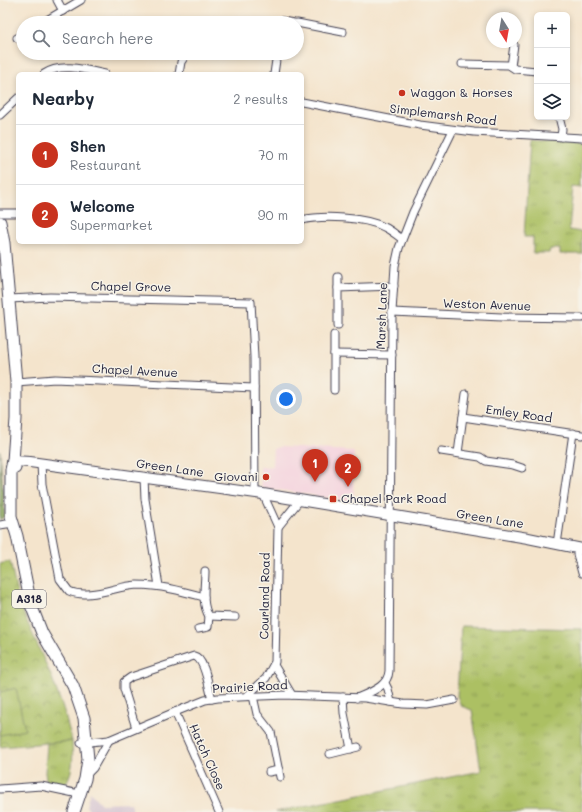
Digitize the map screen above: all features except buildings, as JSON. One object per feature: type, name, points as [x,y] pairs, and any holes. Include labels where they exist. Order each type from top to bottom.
[{"type":"main road","name":"A318","points":[[0,222],[9,299],[16,382],[14,461],[16,471],[16,516],[13,523],[31,605],[42,633],[63,669],[88,759],[86,775],[74,812]]},
{"type":"main road","name":"A318","points":[[79,794],[84,743]]},
{"type":"street","points":[[57,0],[63,11]]},
{"type":"street","points":[[54,16],[81,0]]},
{"type":"street","points":[[304,25],[343,32]]},
{"type":"street","points":[[511,66],[514,48]]},
{"type":"street","points":[[179,72],[182,60]]},
{"type":"street","points":[[274,72],[276,60]]},
{"type":"street","points":[[462,64],[509,65],[521,70],[534,71]]},
{"type":"street","points":[[48,72],[53,69],[69,68],[93,72]]},
{"type":"street","points":[[0,115],[16,100]]},
{"type":"street","name":"Simplemarsh Road","points":[[304,102],[390,120],[453,130],[582,138]]},
{"type":"street","points":[[560,120],[562,129],[561,137]]},
{"type":"street","name":"Marsh Lane","points":[[391,515],[392,312],[395,266],[402,239],[453,130]]},
{"type":"street","points":[[0,213],[16,212]]},
{"type":"street","points":[[304,220],[323,218],[360,221],[384,227],[402,239]]},
{"type":"street","points":[[338,277],[338,325]]},
{"type":"street","points":[[338,288],[394,286]]},
{"type":"street","name":"Chapel Grove","points":[[9,299],[63,297],[251,302],[253,304],[254,388]]},
{"type":"street","name":"Weston Avenue","points":[[392,312],[502,317],[582,318]]},
{"type":"street","points":[[334,335],[334,390]]},
{"type":"street","points":[[334,354],[392,355]]},
{"type":"street","name":"Chapel Avenue","points":[[16,382],[55,379],[254,388]]},
{"type":"street","points":[[254,388],[259,494]]},
{"type":"street","points":[[458,454],[466,394]]},
{"type":"street","name":"Emley Road","points":[[463,417],[582,435]]},
{"type":"street","points":[[557,544],[573,433]]},
{"type":"street","points":[[441,451],[480,457],[486,461],[513,465],[522,468]]},
{"type":"street","name":"Green Lane","points":[[14,461],[41,463],[259,494],[580,548]]},
{"type":"street","points":[[41,463],[42,484],[51,534],[60,579],[65,586],[75,594],[84,594],[135,585],[158,586],[204,597]]},
{"type":"street","points":[[144,478],[145,500],[158,586]]},
{"type":"street","name":"Courland Road","points":[[259,494],[278,527],[274,664]]},
{"type":"street","points":[[278,527],[299,501]]},
{"type":"street","points":[[391,515],[390,671],[389,677],[384,683],[388,689],[391,702]]},
{"type":"street","points":[[0,525],[13,523]]},
{"type":"street","points":[[580,548],[577,554],[582,573]]},
{"type":"street","points":[[198,629],[208,627],[209,616],[204,597],[205,571]]},
{"type":"street","points":[[209,616],[235,617]]},
{"type":"street","points":[[136,728],[124,688],[124,682],[131,677],[194,656],[198,657],[206,676],[212,699]]},
{"type":"street","points":[[274,664],[292,695]]},
{"type":"street","points":[[269,772],[279,773],[271,732],[257,714],[250,696],[266,678],[274,664]]},
{"type":"street","name":"Prairie Road","points":[[357,698],[377,690],[384,683]]},
{"type":"street","name":"Prairie Road","points":[[84,743],[109,740],[175,712],[212,699],[292,695],[357,698],[427,705],[454,700]]},
{"type":"street","points":[[330,754],[355,748],[344,713],[343,697]]},
{"type":"street","name":"Hatch Close","points":[[175,712],[219,812]]},
{"type":"street","points":[[86,775],[93,768],[109,740]]},
{"type":"street","points":[[0,789],[41,786],[79,794]]},
{"type":"shaded area","points":[[278,447],[354,451],[354,502],[261,487],[260,467],[272,466],[273,449]]},
{"type":"shaded area","points":[[90,792],[101,804],[131,803],[133,812],[90,812],[86,806]]},
{"type":"green space","points":[[530,140],[582,144],[582,188],[573,187],[569,230],[582,232],[582,254],[560,254],[560,249],[550,249],[549,253],[533,253],[533,237],[524,237]]},
{"type":"green space","points":[[0,451],[5,516],[0,520]]},
{"type":"green space","points":[[10,561],[19,603],[52,678],[64,711],[72,741],[0,747],[0,564]]},
{"type":"green space","points":[[461,626],[582,629],[582,812],[275,812],[481,771],[472,710],[461,706],[457,696]]},
{"type":"green space","points":[[16,688],[25,730],[0,735],[0,692]]},
{"type":"green space","points":[[72,741],[73,758],[68,780],[65,785],[47,783],[45,773],[47,743]]},
{"type":"place","name":"Waggon & Horses","points":[[402,93]]},
{"type":"place","name":"Giovani","points":[[266,477]]},
{"type":"place","name":"Shen","points":[[315,482]]},
{"type":"place","name":"Welcome","points":[[348,487]]},
{"type":"place","name":"Chapel Park Road","points":[[333,499]]}]
